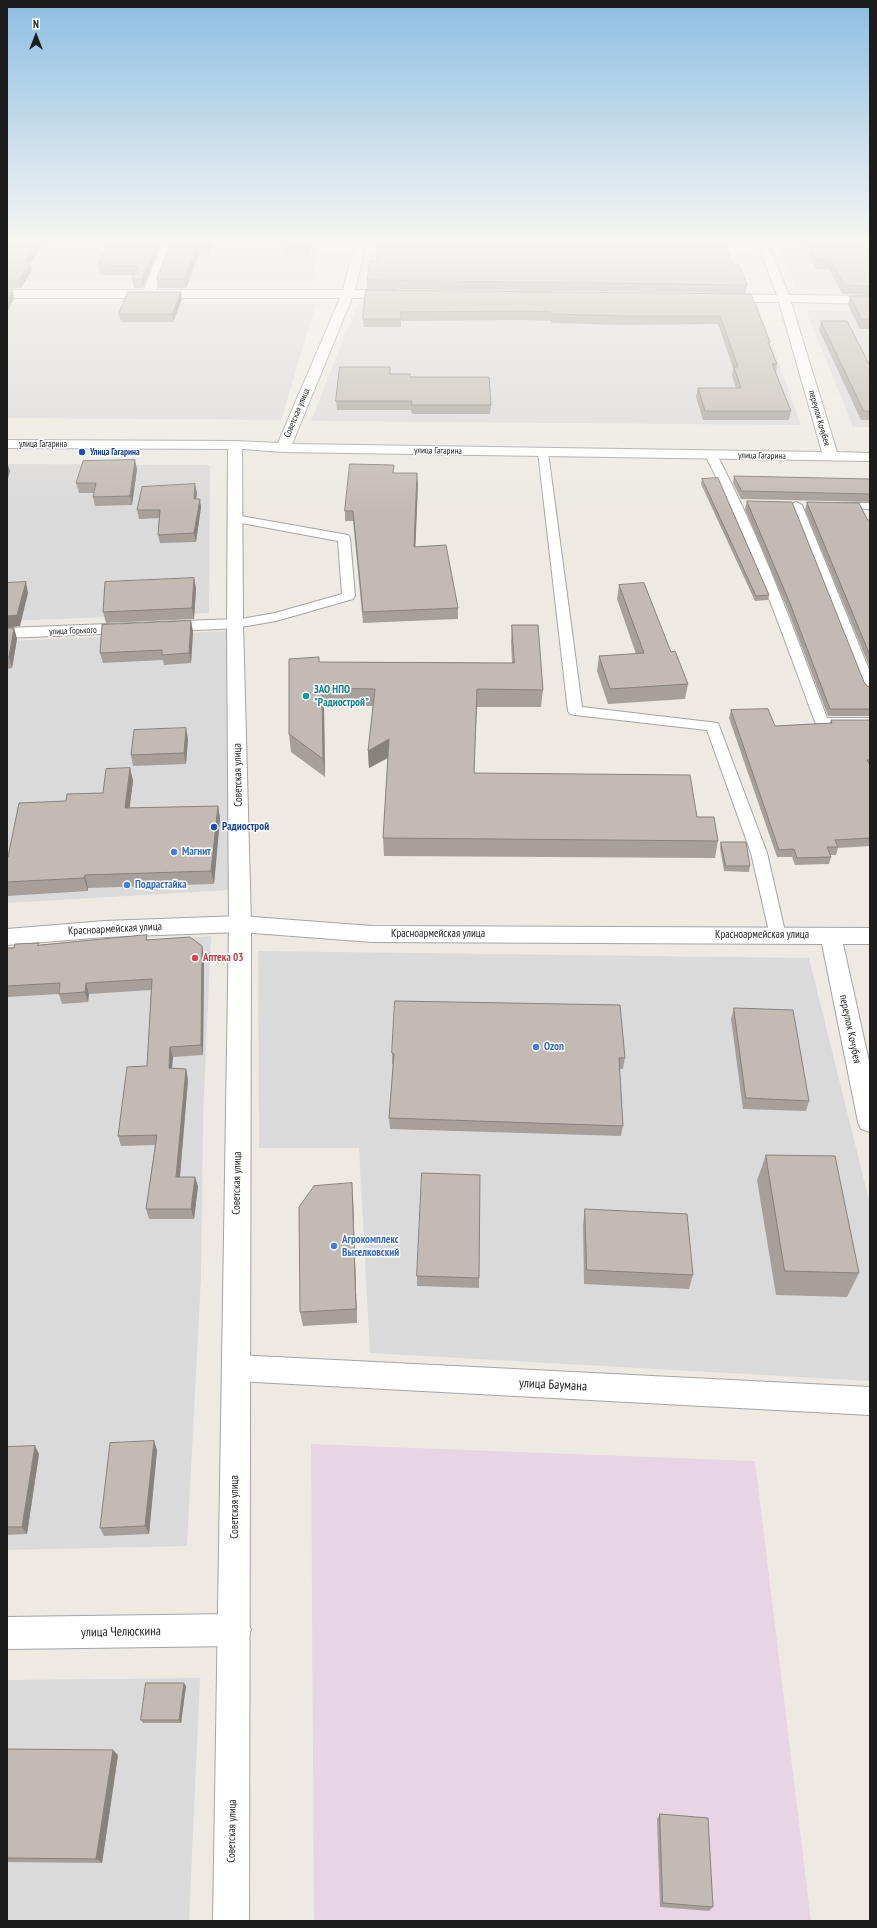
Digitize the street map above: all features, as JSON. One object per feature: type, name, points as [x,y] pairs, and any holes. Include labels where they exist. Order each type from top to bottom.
[{"type":"street","name":"Советская улица","points":[[283,448],[331,333]]},
{"type":"street","name":"переулок Кочубея","points":[[794,333],[831,457]]},
{"type":"street","name":"улица Гагарина","points":[[7,444],[235,446],[870,457]]},
{"type":"street","name":"Советская улица","points":[[232,1921],[240,924],[235,624],[235,446]]},
{"type":"street","name":"улица Горького","points":[[7,633],[235,624]]},
{"type":"street","name":"Красноармейская улица","points":[[7,937],[105,929],[240,924],[372,934],[870,936]]},
{"type":"street","name":"переулок Кочубея","points":[[830,936],[869,1109]]},
{"type":"street","name":"улица Баумана","points":[[236,1368],[870,1401]]},
{"type":"street","name":"улица Челюскина","points":[[7,1634],[235,1630]]},
{"type":"lane","points":[[544,452],[575,711],[713,726],[758,854],[778,936]]},
{"type":"lane","points":[[710,455],[736,503],[780,609],[822,722],[870,722]]},
{"type":"lane","points":[[736,503],[751,504]]},
{"type":"lane","points":[[781,504],[810,505]]},
{"type":"lane","points":[[796,505],[870,689]]},
{"type":"lane","points":[[825,506],[866,510]]},
{"type":"lane","points":[[235,519],[344,538],[349,596],[276,616],[235,624]]},
{"type":"shaded area","points":[[7,333],[307,333],[281,420],[7,418]]},
{"type":"shaded area","points":[[346,333],[768,333],[801,425],[311,421]]},
{"type":"shaded area","points":[[815,333],[870,333],[870,427],[853,427]]},
{"type":"shaded area","points":[[7,464],[210,465],[209,613],[7,621]]},
{"type":"shaded area","points":[[229,631],[229,890],[7,903],[7,641]]},
{"type":"shaded area","points":[[211,936],[203,1118],[201,1277],[187,1546],[7,1550],[7,952]]},
{"type":"shaded area","points":[[258,951],[809,958],[870,1204],[870,1381],[370,1353],[359,1148],[259,1148]]},
{"type":"shaded area","points":[[311,1444],[755,1461],[811,1921],[314,1921]]},
{"type":"shaded area","points":[[200,1678],[189,1921],[7,1921],[7,1680]]},
{"type":"building","points":[[726,333],[766,333],[770,342],[768,342],[777,364],[772,364],[791,411],[705,411],[698,388],[741,388],[734,367],[738,367]]},
{"type":"building","points":[[827,333],[853,333],[870,366],[870,411],[864,411]]},
{"type":"building","points":[[340,367],[390,367],[390,374],[410,374],[410,377],[489,377],[491,405],[411,405],[412,401],[336,401]]},
{"type":"building","points":[[135,460],[130,496],[93,497],[96,483],[76,483],[83,461]]},
{"type":"building","points":[[350,464],[394,465],[393,473],[417,473],[414,547],[446,545],[458,608],[363,612],[353,511],[345,511]]},
{"type":"building","points":[[734,476],[870,479],[870,494],[742,491]]},
{"type":"building","points":[[718,478],[769,595],[756,596],[702,479]]},
{"type":"building","points":[[195,484],[194,499],[200,499],[194,533],[158,535],[160,510],[137,510],[142,487]]},
{"type":"building","points":[[747,501],[792,502],[864,682],[870,687],[870,709],[830,709],[789,601]]},
{"type":"building","points":[[807,502],[859,503],[867,519],[870,521],[870,655]]},
{"type":"building","points":[[194,578],[192,608],[103,612],[105,582]]},
{"type":"building","points":[[26,582],[17,615],[7,616],[7,583]]},
{"type":"building","points":[[644,583],[671,652],[675,651],[688,684],[610,689],[599,656],[644,653],[619,585]]},
{"type":"building","points":[[191,621],[189,653],[162,655],[162,650],[100,653],[102,625]]},
{"type":"building","points":[[512,625],[538,625],[543,690],[477,689],[474,773],[690,775],[697,817],[714,817],[718,841],[383,838],[389,739],[368,751],[375,689],[322,688],[323,759],[289,734],[289,659],[319,657],[319,662],[514,663]]},
{"type":"building","points":[[7,628],[14,628],[9,657],[7,657]]},
{"type":"building","points":[[768,709],[775,726],[832,723],[831,720],[870,720],[870,760],[867,760],[870,765],[870,838],[835,840],[838,847],[827,847],[831,857],[797,858],[794,849],[779,850],[731,710]]},
{"type":"building","points":[[186,728],[184,753],[131,755],[134,730]]},
{"type":"building","points":[[130,768],[125,808],[218,806],[211,871],[85,875],[84,878],[7,882],[7,857],[19,803],[66,801],[67,794],[103,793],[106,769]]},
{"type":"building","points":[[721,842],[746,842],[750,866],[726,866]]},
{"type":"building","points":[[147,935],[146,940],[190,937],[202,946],[201,1045],[170,1047],[169,1068],[186,1069],[176,1177],[195,1177],[191,1209],[146,1209],[157,1135],[118,1136],[127,1067],[147,1066],[152,979],[86,983],[85,992],[59,994],[60,983],[7,986],[7,948],[14,948],[15,944],[39,943],[38,945]]},
{"type":"building","points":[[395,1001],[620,1005],[625,1058],[619,1058],[623,1126],[389,1118],[394,1054],[392,1053]]},
{"type":"building","points":[[734,1008],[793,1010],[809,1101],[746,1098]]},
{"type":"building","points":[[766,1155],[835,1156],[859,1273],[785,1271]]},
{"type":"building","points":[[422,1173],[480,1175],[479,1278],[417,1276]]},
{"type":"building","points":[[352,1183],[356,1309],[300,1312],[299,1207],[314,1186]]},
{"type":"building","points":[[585,1209],[687,1214],[693,1275],[587,1270]]},
{"type":"building","points":[[154,1441],[145,1526],[100,1528],[110,1443]]},
{"type":"building","points":[[35,1446],[22,1527],[7,1527],[7,1447]]},
{"type":"building","points":[[146,1683],[184,1683],[179,1720],[141,1720]]},
{"type":"building","points":[[7,1749],[113,1750],[96,1859],[7,1858]]},
{"type":"building","points":[[660,1814],[708,1818],[713,1907],[663,1903]]},
{"type":"place","name":"Улица Гагарина","points":[[82,452]]},
{"type":"place","name":"ЗАО НПО \"Радиострой\"","points":[[306,696]]},
{"type":"place","name":"Радиострой","points":[[214,827]]},
{"type":"place","name":"Магнит","points":[[174,852]]},
{"type":"place","name":"Подрастайка","points":[[127,885]]},
{"type":"place","name":"Аптека 03","points":[[195,958]]},
{"type":"place","name":"Ozon","points":[[536,1047]]},
{"type":"place","name":"Агрокомплекс Выселковский","points":[[334,1246]]}]
